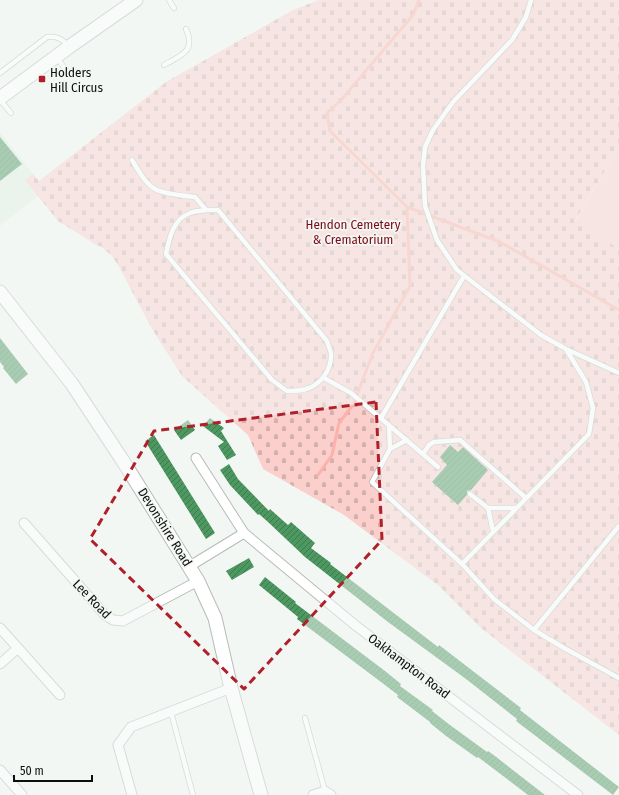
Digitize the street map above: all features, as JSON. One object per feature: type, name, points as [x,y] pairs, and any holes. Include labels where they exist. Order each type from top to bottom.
[{"type":"street","points":[[0,99],[56,56],[136,0]]},
{"type":"street","name":"Devonshire Road","points":[[0,292],[72,384],[190,566],[198,581],[215,618],[231,688],[260,795]]},
{"type":"street","name":"Oakhampton Road","points":[[196,458],[244,533],[355,625],[578,795]]},
{"type":"street","name":"Lee Road","points":[[24,523],[105,615],[113,620],[123,621],[198,581]]},
{"type":"street","points":[[190,566],[244,533]]},
{"type":"street","points":[[0,628],[60,695]]},
{"type":"street","points":[[0,664],[18,648]]},
{"type":"street","points":[[132,795],[118,745],[131,726],[231,688]]},
{"type":"street","points":[[0,770],[22,795]]},
{"type":"street","points":[[313,795],[328,793]]},
{"type":"lane","points":[[169,0],[174,8]]},
{"type":"lane","points":[[531,0],[526,17],[512,40],[453,102],[433,130],[425,147],[423,166],[425,206],[437,240],[457,270],[541,335],[566,349],[619,373]]},
{"type":"lane","points":[[164,65],[180,56],[189,47],[190,41],[186,29]]},
{"type":"lane","points":[[0,73],[47,37],[54,36],[62,39],[69,47]]},
{"type":"lane","points":[[56,56],[69,74]]},
{"type":"lane","points":[[0,99],[11,113]]},
{"type":"lane","points":[[132,160],[147,182],[154,188],[160,191],[195,198],[206,210]]},
{"type":"lane","points":[[218,210],[327,341],[331,353],[329,366],[324,378],[315,385],[306,389],[287,391],[272,380],[166,254],[170,236],[182,218],[191,212],[218,210]]},
{"type":"lane","points":[[381,418],[464,276]]},
{"type":"lane","points":[[462,564],[589,434],[593,408],[586,382],[566,349]]},
{"type":"lane","points":[[324,378],[351,393],[438,467]]},
{"type":"lane","points":[[389,425],[390,449],[372,482],[462,564],[494,599],[534,630],[619,678]]},
{"type":"lane","points":[[390,449],[407,440]]},
{"type":"lane","points":[[423,454],[429,445],[434,442],[460,440],[526,498]]},
{"type":"lane","points":[[470,494],[488,508],[516,508]]},
{"type":"lane","points":[[488,508],[493,531]]},
{"type":"lane","points":[[534,630],[619,526]]},
{"type":"lane","points":[[170,711],[193,795]]},
{"type":"lane","points":[[305,718],[328,793]]},
{"type":"highlighted area","points":[[376,402],[382,540],[244,689],[90,539],[154,431]]},
{"type":"shaded area","points":[[0,132],[33,174],[26,180],[38,196],[0,226]]},
{"type":"green space","name":"Hendon Cemetery & Crematorium","points":[[319,0],[619,0],[619,147],[575,221],[619,249],[619,735],[481,628],[439,586],[344,515],[263,469],[248,435],[182,376],[152,329],[118,265],[111,255],[100,246],[58,221],[25,180],[33,174],[39,181],[166,82],[293,10]]},
{"type":"green space","points":[[619,147],[619,249],[575,222]]},
{"type":"building","points":[[0,137],[22,164],[0,181]]},
{"type":"building","points":[[0,338],[28,374],[16,384],[0,362]]},
{"type":"building","points":[[210,418],[224,428],[221,431],[236,455],[227,460],[218,446],[224,442],[203,426]]},
{"type":"building","points":[[188,420],[195,430],[181,440],[174,430]]},
{"type":"building","points":[[154,435],[215,533],[206,539],[145,441]]},
{"type":"building","points":[[450,445],[458,452],[463,447],[488,470],[471,490],[467,491],[467,495],[458,505],[432,482],[447,465],[440,457]]},
{"type":"building","points":[[229,464],[238,479],[269,511],[270,509],[288,525],[291,522],[315,543],[311,548],[438,647],[439,645],[521,708],[520,710],[619,787],[613,795],[516,721],[517,719],[466,679],[388,622],[305,557],[268,522],[259,514],[258,515],[230,485],[220,470]]},
{"type":"building","points":[[249,558],[254,567],[232,580],[226,571]]},
{"type":"building","points":[[265,577],[296,602],[295,603],[385,671],[401,684],[400,686],[433,710],[432,711],[487,752],[488,751],[495,756],[545,795],[528,795],[478,757],[477,758],[446,736],[397,697],[398,695],[297,619],[298,617],[259,585]]},
{"type":"waterway","points":[[419,0],[413,15],[342,99],[327,113],[330,131],[407,207],[500,242],[619,310]]},
{"type":"waterway","points":[[318,475],[332,455],[339,423],[353,405],[373,353],[410,286],[407,207]]},
{"type":"place","name":"Holders Hill Circus","points":[[42,79]]}]
